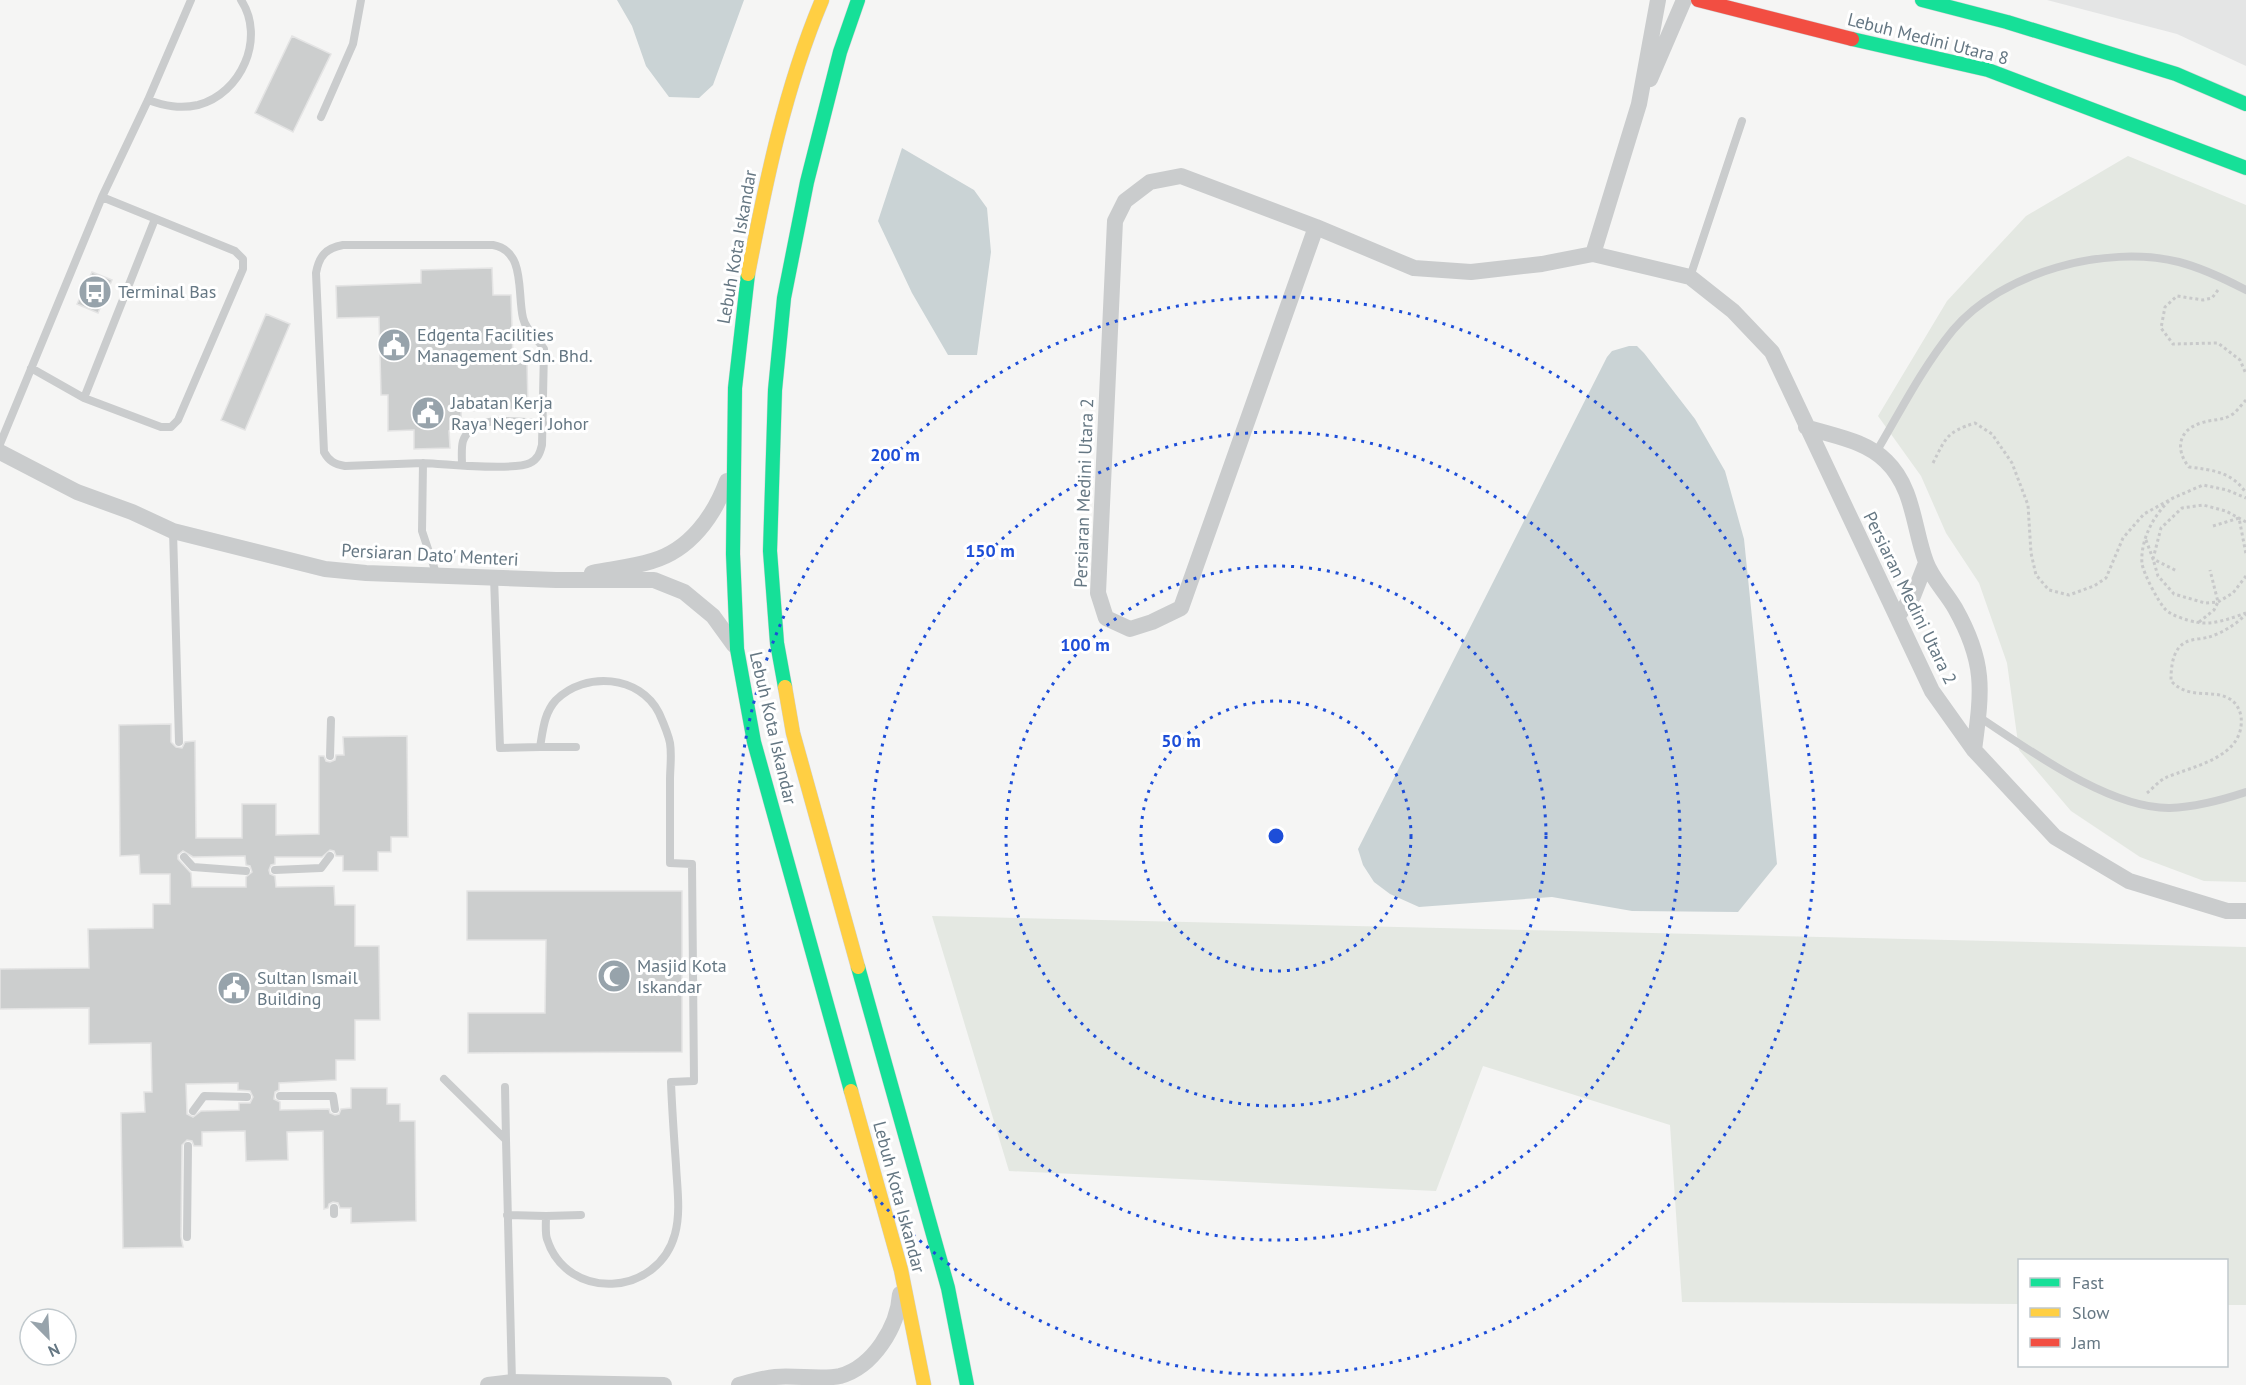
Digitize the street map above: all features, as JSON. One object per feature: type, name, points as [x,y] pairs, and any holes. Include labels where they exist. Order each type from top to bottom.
[{"type":"main road","name":"Lebuh Kota Iskandar","points":[[822,0],[805,41],[784,109],[767,174],[744,293],[735,388],[733,554],[737,649],[754,742],[901,1270],[924,1385]]},
{"type":"main road","name":"Lebuh Kota Iskandar","points":[[858,0],[840,52],[807,182],[784,298],[775,390],[770,551],[777,643],[794,733],[948,1288],[968,1385]]},
{"type":"main road","name":"Lebuh Medini Utara 8","points":[[1698,0],[1880,46],[1988,70],[2246,168]]},
{"type":"main road","name":"Lebuh Medini Utara 8","points":[[1922,0],[2007,22],[2176,74],[2246,104]]},
{"type":"street","points":[[1639,104],[1658,0]]},
{"type":"street","points":[[1593,254],[1639,104],[1684,0]]},
{"type":"street","name":"Persiaran Medini Utara 2","points":[[1316,227],[1181,608],[1152,622],[1130,629],[1106,618],[1098,593],[1098,581],[1115,221],[1125,201],[1150,182],[1181,176],[1316,227],[1414,268],[1471,272],[1542,264],[1593,254],[1690,277],[1733,311],[1772,352],[1932,691],[1974,750],[2055,837],[2128,881],[2227,911],[2246,911]]},
{"type":"street","points":[[1806,427],[1848,439],[1884,459],[1897,474],[1907,493],[1926,563],[1970,637],[1979,666],[1982,692],[1974,750]]},
{"type":"street","name":"Persiaran Dato' Menteri","points":[[0,452],[77,492],[132,512],[173,531],[325,569],[366,573],[556,580],[654,580],[684,592],[713,616],[737,649]]},
{"type":"street","name":"Persiaran Dato' Menteri","points":[[556,580],[653,561],[677,551],[697,534],[720,501],[735,459]]},
{"type":"street","points":[[1897,617],[1913,596],[1926,563]]},
{"type":"street","points":[[739,1385],[773,1377],[840,1376],[866,1362],[882,1344],[894,1319],[899,1302],[901,1270]]},
{"type":"street","points":[[488,1385],[512,1382],[664,1385]]},
{"type":"lane","points":[[0,444],[102,196],[148,100],[191,0]]},
{"type":"lane","points":[[148,100],[164,106],[182,107],[200,104],[216,97],[230,86],[244,64],[251,38],[249,21],[241,0]]},
{"type":"lane","points":[[321,117],[353,44],[361,0]]},
{"type":"lane","points":[[1690,277],[1742,121]]},
{"type":"lane","points":[[31,368],[84,398],[161,427],[171,427],[175,424],[243,269],[243,259],[236,251],[102,196]]},
{"type":"lane","points":[[84,398],[155,219]]},
{"type":"lane","points":[[343,245],[493,245],[509,251],[514,258],[517,266],[523,319],[528,330],[544,350],[543,423],[540,453],[536,460],[520,466],[423,463],[345,466],[336,465],[324,452],[316,273],[318,262],[324,253],[333,247],[343,245]]},
{"type":"lane","points":[[1875,454],[1925,370],[1954,329],[1982,303],[2013,283],[2065,265],[2119,256],[2178,262],[2226,279],[2246,290]]},
{"type":"lane","points":[[462,465],[463,443],[468,432],[476,425],[488,422],[543,423]]},
{"type":"lane","points":[[423,463],[422,531],[437,576]]},
{"type":"lane","points":[[173,531],[179,742]]},
{"type":"lane","points":[[494,577],[500,748],[576,747]]},
{"type":"lane","points":[[540,747],[545,717],[555,701],[569,690],[589,682],[611,680],[647,696],[658,711],[670,744],[670,863],[692,864],[694,1081],[671,1082],[678,1201],[675,1234],[667,1251],[653,1269],[632,1280],[609,1285],[589,1282],[572,1272],[557,1259],[546,1238],[546,1216]]},
{"type":"lane","points":[[1978,717],[2048,762],[2104,791],[2138,804],[2170,808],[2221,800],[2246,792]]},
{"type":"lane","points":[[330,720],[330,756]]},
{"type":"lane","points":[[275,870],[321,868],[330,856]]},
{"type":"lane","points":[[184,857],[193,867],[246,871]]},
{"type":"lane","points":[[444,1079],[506,1140]]},
{"type":"lane","points":[[505,1087],[512,1382]]},
{"type":"lane","points":[[193,1111],[204,1096],[247,1097]]},
{"type":"lane","points":[[280,1096],[333,1096],[335,1109]]},
{"type":"lane","points":[[186,1237],[188,1146]]},
{"type":"lane","points":[[507,1215],[580,1215]]},
{"type":"path","points":[[2226,279],[2212,298],[2203,300],[2177,296],[2165,307],[2161,328],[2173,344],[2218,343],[2240,360],[2246,374]]},
{"type":"path","points":[[2246,400],[2232,414],[2217,421],[2201,423],[2186,431],[2179,444],[2181,457],[2189,467],[2216,471],[2239,482],[2246,493]]},
{"type":"path","points":[[1933,463],[1947,436],[1959,428],[1975,423],[1992,434],[2012,463],[2028,505],[2031,553],[2036,574],[2049,590],[2069,595],[2094,586],[2106,578],[2122,538],[2144,514],[2173,498],[2203,485],[2227,489],[2246,498]]},
{"type":"path","points":[[2173,498],[2156,514],[2145,539],[2142,564],[2150,585],[2166,611],[2197,623],[2224,620],[2246,614]]},
{"type":"path","points":[[2153,558],[2161,528],[2182,508],[2203,505],[2226,511],[2246,522]]},
{"type":"path","points":[[2214,526],[2239,518]]},
{"type":"path","points":[[2239,518],[2246,554]]},
{"type":"path","points":[[2145,539],[2158,576],[2174,594],[2205,603],[2218,602],[2233,593],[2246,576]]},
{"type":"path","points":[[2153,558],[2177,571]]},
{"type":"path","points":[[2197,623],[2214,610],[2218,602],[2210,570]]},
{"type":"path","points":[[2138,804],[2163,779],[2218,758],[2231,750],[2240,734],[2242,722],[2238,706],[2227,697],[2195,693],[2176,686],[2171,681],[2171,666],[2178,649],[2186,642],[2211,637],[2239,622],[2246,614]]},
{"type":"shaded area","points":[[617,0],[744,0],[713,85],[699,98],[669,97],[646,66],[632,26]]},
{"type":"shaded area","points":[[2047,0],[2246,0],[2246,66],[2177,34]]},
{"type":"shaded area","points":[[902,148],[974,190],[987,208],[991,252],[977,355],[948,355],[912,293],[878,221]]},
{"type":"shaded area","points":[[2128,156],[2246,205],[2246,882],[2204,881],[2140,857],[2071,811],[2019,750],[2007,663],[1979,583],[1946,533],[1921,476],[1878,416],[1947,301],[2026,216]]},
{"type":"shaded area","points":[[1637,346],[1644,353],[1695,419],[1725,471],[1744,539],[1777,864],[1738,912],[1632,911],[1552,897],[1419,907],[1390,894],[1374,882],[1363,865],[1358,849],[1607,357],[1612,351]]},
{"type":"shaded area","points":[[932,916],[2246,947],[2246,1305],[2228,1305],[2228,1259],[2018,1259],[2018,1304],[1682,1302],[1670,1125],[1483,1066],[1436,1191],[1009,1171]]},
{"type":"building","points":[[292,36],[331,54],[293,132],[255,113]]},
{"type":"building","points":[[492,268],[493,295],[511,295],[513,361],[527,361],[528,409],[461,411],[462,431],[449,431],[450,448],[414,449],[414,430],[388,431],[388,395],[381,395],[379,317],[337,318],[336,286],[421,283],[421,270]]},
{"type":"building","points":[[92,272],[112,280],[98,313],[77,304]]},
{"type":"building","points":[[266,314],[290,324],[245,430],[221,420]]},
{"type":"building","points":[[171,724],[171,742],[176,747],[182,748],[185,742],[195,741],[196,838],[242,838],[242,804],[276,804],[276,835],[319,834],[319,756],[324,756],[326,761],[330,762],[335,760],[336,755],[344,755],[343,737],[407,736],[408,837],[391,837],[391,852],[378,852],[378,871],[343,871],[343,856],[336,856],[334,851],[330,850],[322,857],[275,857],[275,864],[271,865],[269,870],[270,874],[275,876],[276,887],[334,886],[335,905],[355,905],[355,946],[379,946],[380,1020],[355,1020],[355,1060],[336,1060],[336,1080],[279,1083],[279,1090],[275,1092],[274,1099],[280,1102],[280,1110],[329,1109],[330,1113],[335,1115],[339,1114],[341,1109],[351,1108],[351,1088],[387,1088],[387,1104],[400,1104],[400,1121],[415,1121],[416,1221],[351,1223],[351,1208],[340,1208],[338,1203],[333,1202],[324,1209],[323,1131],[287,1132],[288,1160],[246,1161],[245,1131],[202,1132],[202,1146],[194,1146],[192,1141],[187,1140],[182,1145],[181,1237],[183,1247],[123,1248],[121,1113],[145,1112],[144,1092],[152,1092],[151,1043],[89,1044],[89,1008],[0,1009],[0,969],[89,968],[88,929],[153,928],[153,904],[170,904],[170,874],[140,874],[139,855],[120,856],[119,725]],"holes":[[[183,851],[193,857],[245,856],[246,865],[250,866],[252,872],[246,877],[246,887],[192,887],[191,873],[178,859],[178,855]],[[238,1083],[238,1090],[250,1091],[253,1097],[250,1103],[239,1103],[239,1110],[201,1111],[193,1117],[187,1114],[186,1084]]]},
{"type":"building","name":"Masjid Kota Iskandar","points":[[467,891],[682,891],[682,1052],[468,1053],[468,1013],[545,1013],[546,940],[467,940]]},
{"type":"traffic: fast","points":[[785,687],[777,643],[770,551],[775,390],[784,298],[807,182],[840,52],[858,0]]},
{"type":"traffic: fast","points":[[1922,0],[2007,22],[2176,74],[2246,104]]},
{"type":"traffic: fast","points":[[1852,39],[1988,70],[2246,168]]},
{"type":"traffic: fast","points":[[748,274],[735,388],[733,554],[737,649],[754,742],[851,1091]]},
{"type":"traffic: fast","points":[[858,967],[948,1288],[967,1385]]},
{"type":"traffic: slow","points":[[748,274],[787,101],[822,0]]},
{"type":"traffic: slow","points":[[785,687],[793,733],[858,967]]},
{"type":"traffic: slow","points":[[851,1091],[901,1270],[924,1385]]},
{"type":"traffic: jam","points":[[1698,0],[1852,39]]},
{"type":"place","name":"Terminal Bas","points":[[95,292]]},
{"type":"place","name":"Edgenta Facilities Management Sdn. Bhd.","points":[[394,345]]},
{"type":"place","name":"Jabatan Kerja Raya Negeri Johor","points":[[428,413]]},
{"type":"place","name":"Masjid Kota Iskandar","points":[[614,976]]},
{"type":"place","name":"Sultan Ismail Building","points":[[234,988]]}]
